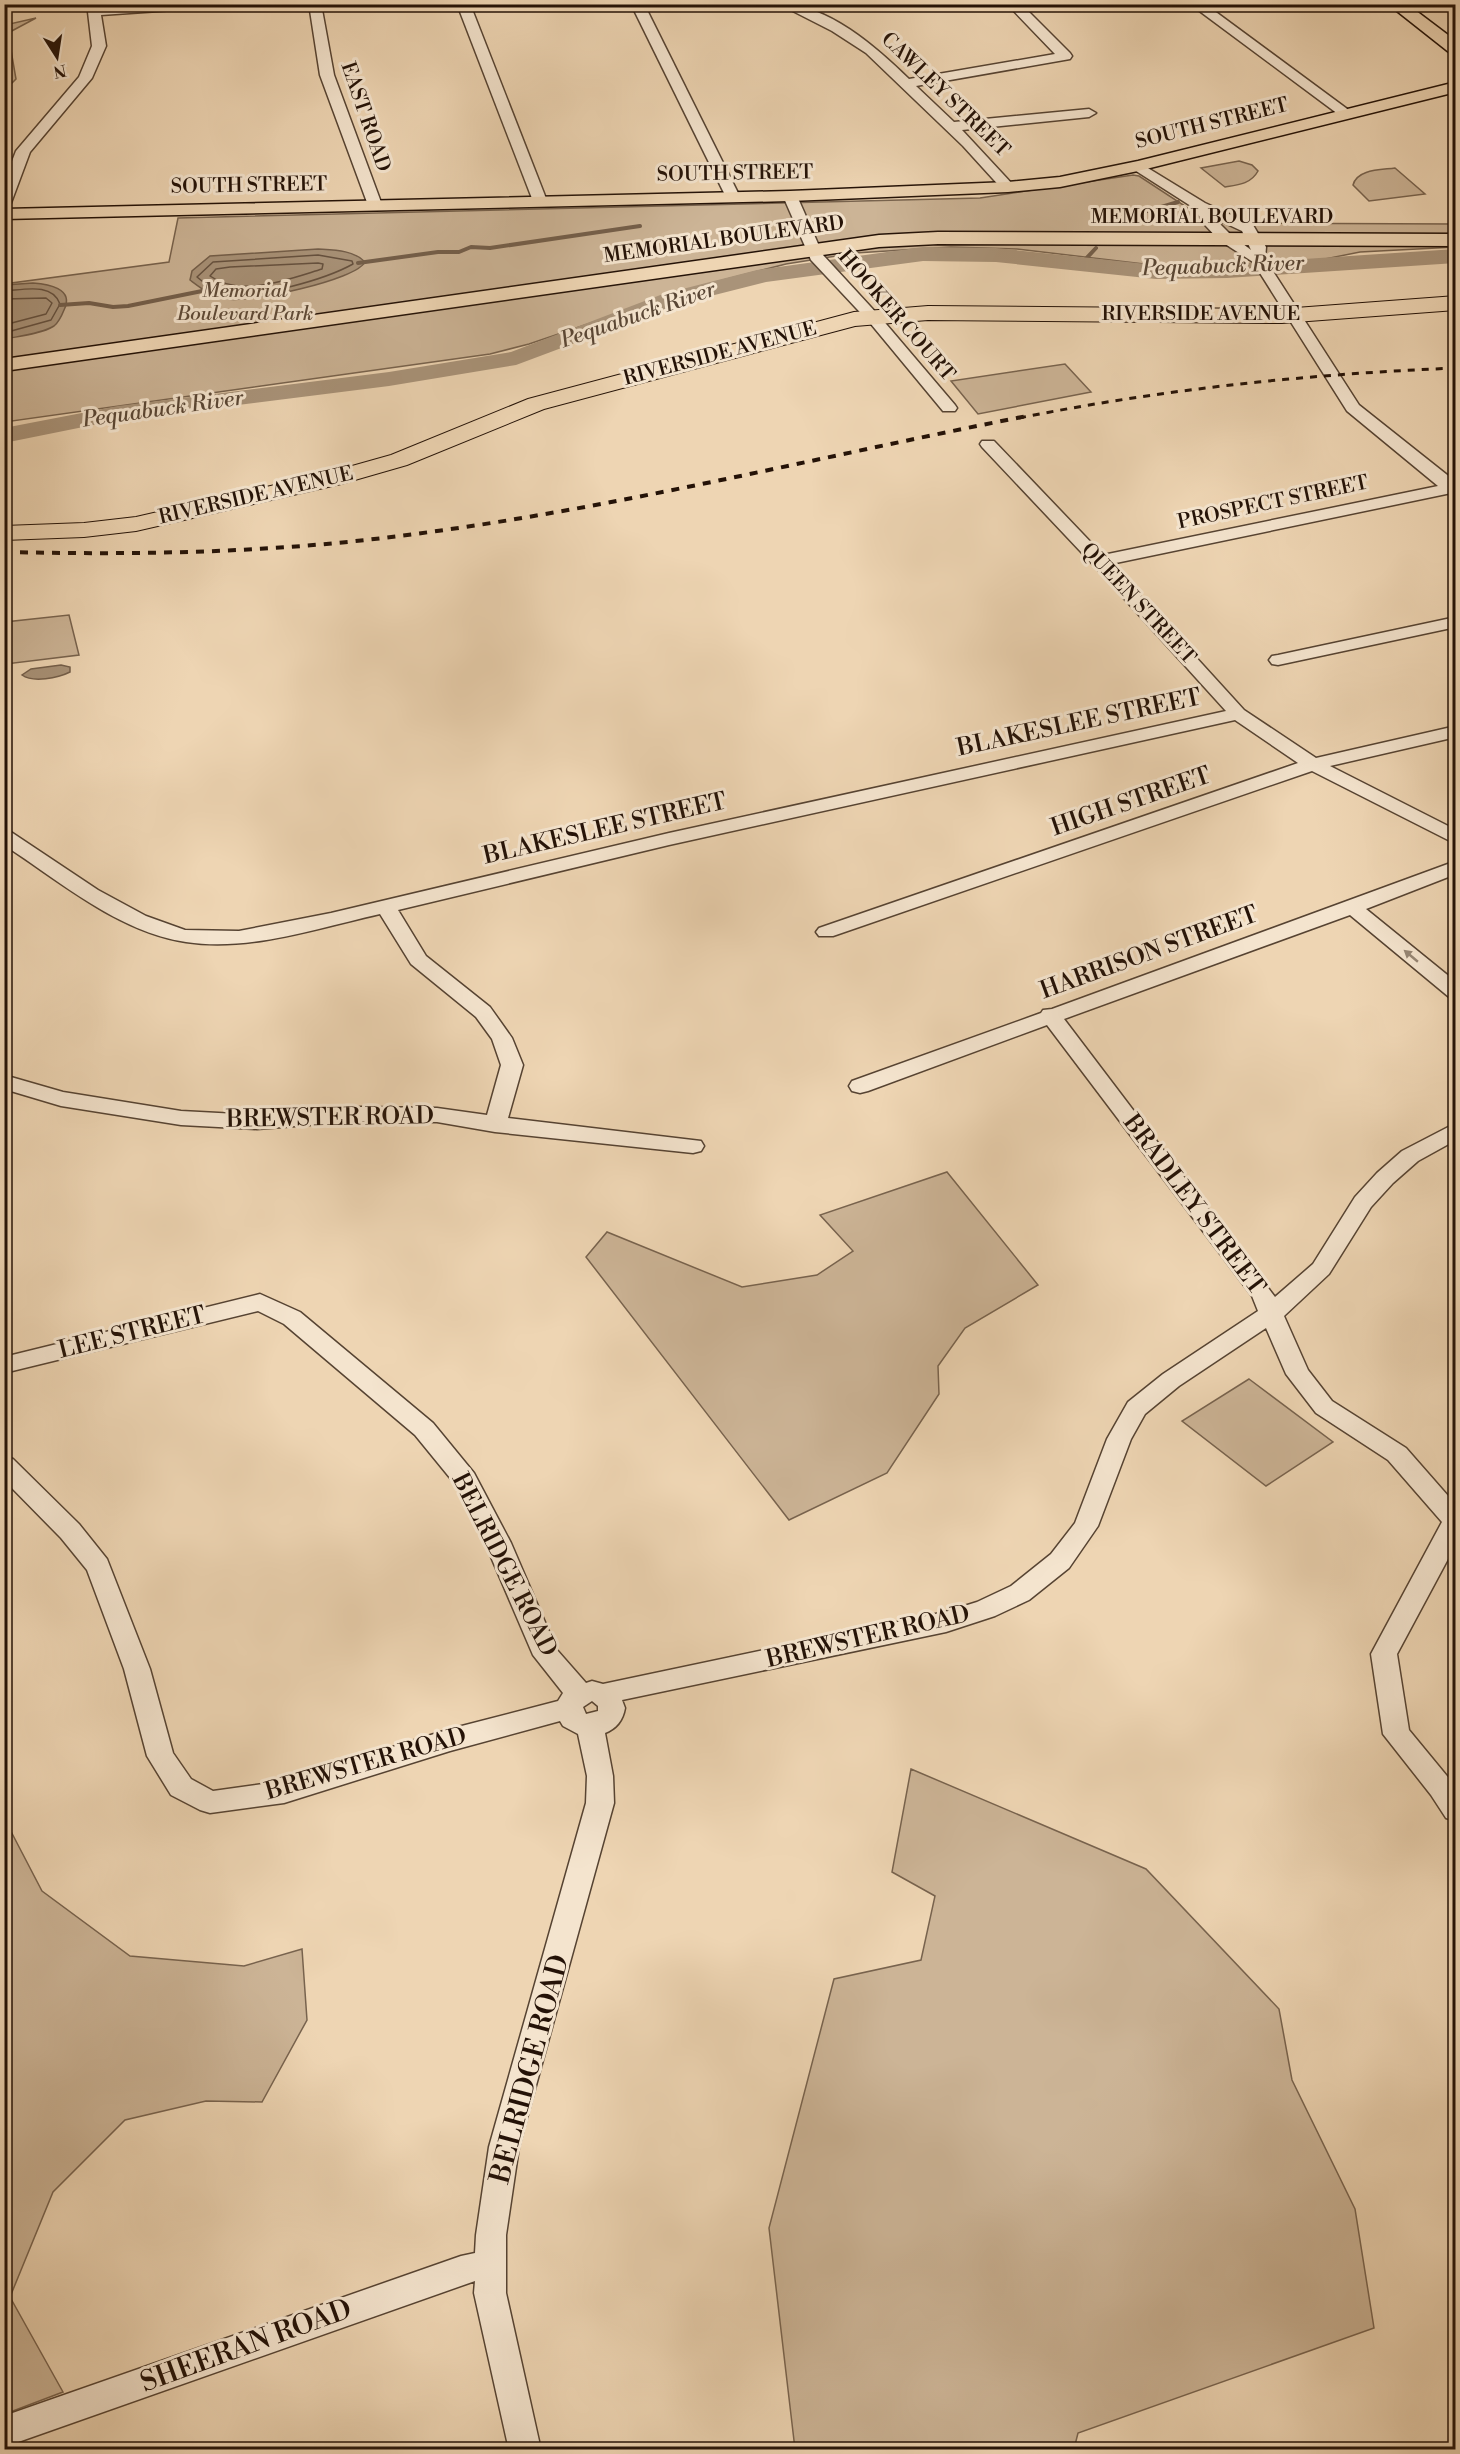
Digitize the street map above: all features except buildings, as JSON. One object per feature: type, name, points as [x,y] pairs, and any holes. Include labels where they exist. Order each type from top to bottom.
[{"type":"highway","name":"RIVERSIDE AVENUE","points":[[4,533],[84,530],[136,524],[344,476],[399,460],[536,404],[817,327],[871,316],[928,313],[1295,315],[1455,303]]},
{"type":"main road","points":[[1396,4],[1455,49]]},
{"type":"main road","name":"SOUTH STREET","points":[[4,214],[790,196],[1008,187],[1060,182],[1138,166],[1455,87]]},
{"type":"main road","name":"MEMORIAL BOULEVARD","points":[[4,354],[879,242],[938,238],[1455,230]]},
{"type":"main road","name":"MEMORIAL BOULEVARD","points":[[1252,234],[1455,240]]},
{"type":"main road","name":"MEMORIAL BOULEVARD","points":[[4,365],[814,250]]},
{"type":"street","points":[[81,4],[94,12],[203,4]]},
{"type":"street","name":"EAST ROAD","points":[[315,4],[327,75],[375,205]]},
{"type":"street","points":[[463,4],[540,201]]},
{"type":"street","points":[[637,4],[733,196]]},
{"type":"street","name":"CAWLEY STREET","points":[[785,4],[862,42],[989,164],[1008,187]]},
{"type":"street","points":[[906,84],[1065,56],[1013,4]]},
{"type":"street","points":[[1196,4],[1347,114]]},
{"type":"street","points":[[4,203],[23,151],[85,78],[99,46],[94,12]]},
{"type":"street","points":[[950,127],[1089,113]]},
{"type":"street","points":[[1138,166],[1200,206],[1252,234],[1259,247],[1258,259],[1353,408],[1453,488]]},
{"type":"street","name":"HOOKER COURT","points":[[790,196],[814,250],[831,274],[871,316],[949,408]]},
{"type":"street","points":[[1200,206],[1203,213],[1223,234],[1250,256],[1258,259]]},
{"type":"street","name":"QUEEN STREET","points":[[988,444],[1099,561],[1238,714],[1262,733],[1314,764],[1455,838]]},
{"type":"street","name":"PROSPECT STREET","points":[[1099,561],[1453,488]]},
{"type":"street","points":[[1278,660],[1455,621]]},
{"type":"street","name":"BLAKESLEE STREET","points":[[4,836],[151,927],[185,936],[221,938],[386,907],[774,815],[1238,714]]},
{"type":"street","name":"HIGH STREET","points":[[826,932],[1314,764],[1455,732]]},
{"type":"street","name":"HARRISON STREET","points":[[860,1086],[1352,907],[1455,867]]},
{"type":"street","points":[[386,907],[418,960],[483,1012],[502,1038],[512,1065],[495,1125]]},
{"type":"street","points":[[1352,907],[1455,993]]},
{"type":"street","name":"BRADLEY STREET","points":[[1050,1015],[1262,1293],[1298,1374],[1324,1407],[1397,1454],[1455,1521]]},
{"type":"street","name":"BREWSTER ROAD","points":[[4,1082],[61,1099],[181,1118],[257,1122],[361,1114],[437,1115],[495,1125],[693,1146]]},
{"type":"street","name":"BREWSTER ROAD","points":[[4,1465],[70,1531],[98,1566],[137,1669],[160,1756],[181,1787],[210,1802],[284,1792],[534,1716],[946,1623],[986,1609],[1020,1593],[1060,1561],[1086,1526],[1119,1439],[1136,1408],[1171,1380],[1272,1313],[1321,1269],[1363,1202],[1385,1178],[1410,1156],[1455,1130]]},
{"type":"street","name":"LEE STREET","points":[[4,1365],[260,1302]]},
{"type":"street","name":"BELRIDGE ROAD","points":[[260,1302],[292,1318],[424,1429],[465,1479],[500,1548],[546,1655],[585,1706],[600,1776],[600,1803],[504,2147],[491,2235],[490,2293],[525,2450]]},
{"type":"street","points":[[1455,1521],[1384,1654],[1396,1734],[1441,1787],[1455,1810]]},
{"type":"street","name":"SHEERAN ROAD","points":[[4,2432],[450,2274],[489,2264]]},
{"type":"green space","points":[[36,18],[8,33],[16,79],[5,90],[5,25]]},
{"type":"green space","points":[[1239,161],[1252,165],[1258,171],[1252,179],[1244,183],[1225,187],[1201,168]]},
{"type":"green space","points":[[1395,168],[1425,194],[1369,201],[1353,185],[1355,180],[1364,173]]},
{"type":"green space","name":"Memorial Boulevard Park","points":[[1133,175],[1139,176],[1194,212],[1196,218],[1191,223],[1456,224],[1455,247],[1360,252],[1305,263],[1275,264],[1268,259],[1247,260],[1245,265],[1178,268],[1017,249],[951,247],[855,253],[786,264],[700,286],[529,344],[490,354],[5,422],[4,284],[169,262],[178,218],[980,198]]},
{"type":"green space","points":[[1065,364],[1091,392],[978,414],[951,381]]},
{"type":"green space","points":[[69,615],[79,655],[6,664],[5,622]]},
{"type":"green space","points":[[947,1172],[1038,1285],[965,1328],[938,1366],[939,1394],[887,1473],[789,1520],[586,1257],[607,1232],[742,1287],[817,1275],[853,1251],[820,1215]]},
{"type":"green space","points":[[1249,1379],[1333,1442],[1266,1486],[1182,1421]]},
{"type":"green space","points":[[911,1769],[1146,1869],[1279,2009],[1292,2080],[1355,2209],[1374,2328],[1078,2433],[1074,2449],[795,2449],[769,2228],[834,1979],[921,1960],[935,1896],[892,1872]]},
{"type":"green space","points":[[4,1818],[42,1891],[130,1956],[244,1966],[302,1949],[307,2020],[262,2102],[206,2101],[125,2120],[53,2192],[10,2297],[63,2392],[5,2414]]},
{"type":"water","points":[[318,249],[349,253],[365,262],[343,276],[323,283],[278,294],[239,299],[217,296],[190,280],[192,271],[210,256]]},
{"type":"water","points":[[33,283],[52,286],[63,292],[66,303],[61,316],[49,329],[5,339],[5,285]]},
{"type":"water","points":[[61,665],[70,667],[70,672],[46,679],[32,679],[22,675],[31,669]]},
{"type":"waterway","points":[[1104,221],[1111,215],[1148,211],[1178,202]]},
{"type":"waterway","points":[[358,263],[438,252],[459,252],[471,247],[490,248],[640,226]]},
{"type":"waterway","points":[[1081,264],[1096,248]]},
{"type":"waterway","name":"Pequabuck River","points":[[4,436],[118,413],[389,379],[516,358],[671,299],[765,275],[923,254],[996,255],[1156,272],[1227,271],[1456,256]]},
{"type":"waterway","points":[[60,305],[89,303],[113,307],[128,306],[212,289]]},
{"type":"railway","points":[[1019,418],[1128,399],[1237,384],[1346,374],[1456,368]]},
{"type":"railway","points":[[4,552],[202,552],[301,546],[399,536],[557,512],[713,482],[1027,416]]}]
